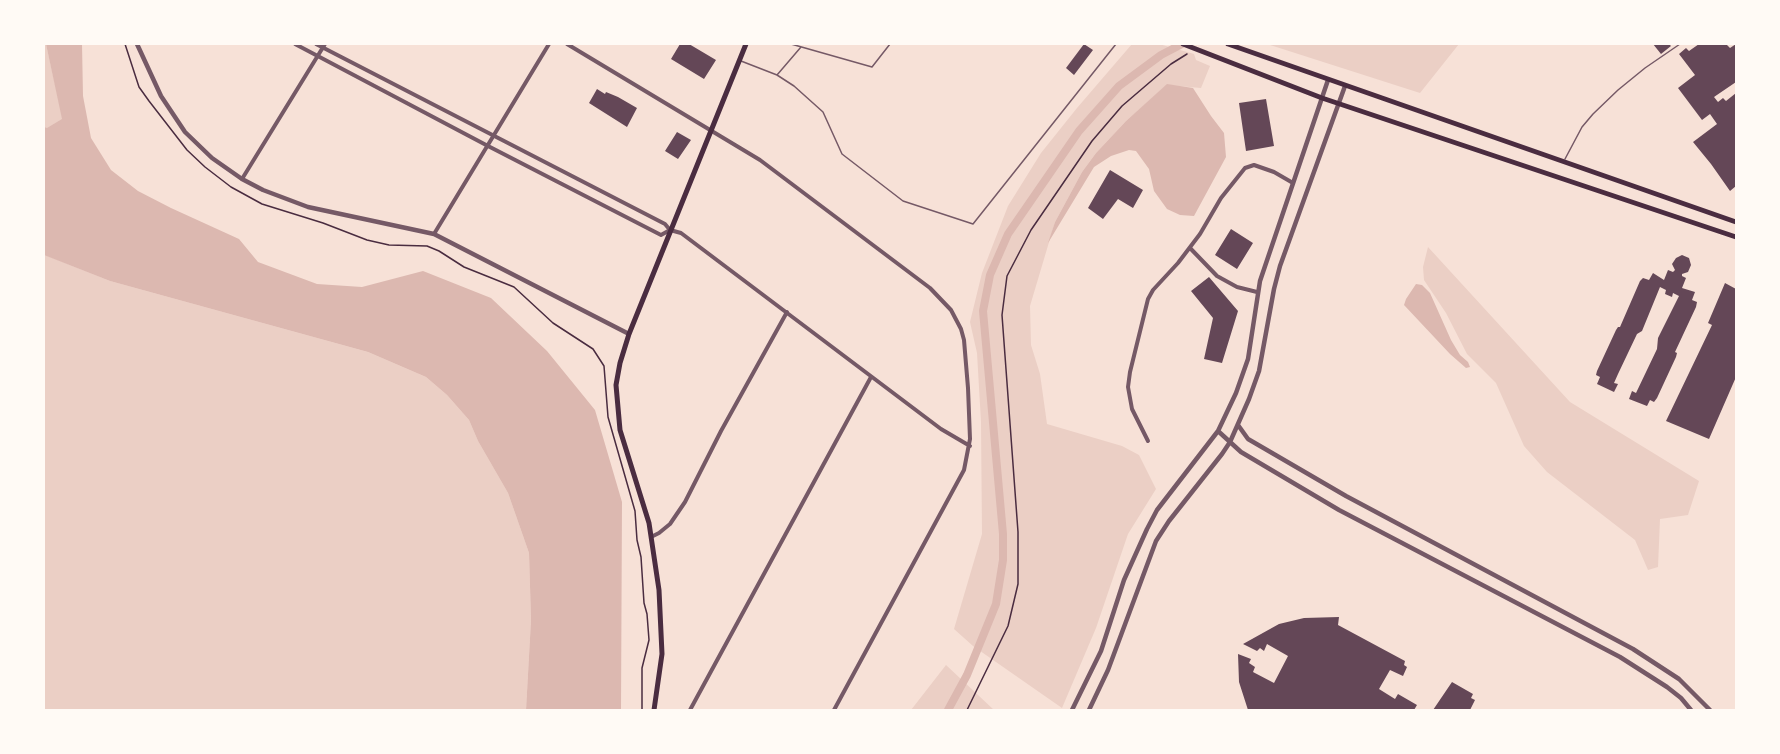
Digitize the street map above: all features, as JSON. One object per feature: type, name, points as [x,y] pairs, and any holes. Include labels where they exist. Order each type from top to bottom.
[{"type":"main road","points":[[654,711],[660,670],[662,626],[651,537],[618,417],[616,385],[629,334],[746,44]]},
{"type":"main road","points":[[1183,44],[1322,98],[1737,237]]},
{"type":"main road","points":[[1228,44],[1563,165],[1737,222]]},
{"type":"street","points":[[137,44],[142,60],[161,96],[185,132],[212,158],[242,179],[263,190],[308,207],[434,234],[629,334]]},
{"type":"street","points":[[295,44],[661,235],[670,231],[681,233],[871,377],[942,429],[970,446]]},
{"type":"street","points":[[316,44],[323,45],[665,224],[670,231]]},
{"type":"street","points":[[434,234],[549,44]]},
{"type":"street","points":[[567,44],[712,129],[785,178],[920,280],[946,303],[957,320],[964,340],[968,388],[970,446],[964,470],[834,711]]},
{"type":"street","points":[[242,179],[323,45]]},
{"type":"street","points":[[1072,711],[1101,651],[1124,580],[1147,529],[1157,510],[1218,431],[1236,393],[1248,359],[1257,292],[1269,251],[1328,80]]},
{"type":"street","points":[[1089,711],[1108,670],[1156,542],[1169,521],[1201,483],[1230,442],[1238,425],[1259,371],[1280,266],[1344,86]]},
{"type":"street","points":[[1148,441],[1128,396],[1130,372],[1148,299],[1159,282],[1172,271],[1190,248],[1221,198],[1245,168],[1254,165],[1274,171],[1293,183]]},
{"type":"street","points":[[1190,248],[1222,280],[1257,292]]},
{"type":"street","points":[[651,537],[670,524],[685,502],[787,312]]},
{"type":"street","points":[[690,711],[871,377]]},
{"type":"street","points":[[1238,425],[1248,439],[1346,496],[1633,649],[1679,679],[1710,711]]},
{"type":"street","points":[[1218,431],[1241,452],[1339,510],[1620,657],[1667,687],[1681,698],[1691,711]]},
{"type":"lane","points":[[791,44],[872,67],[890,44]]},
{"type":"lane","points":[[739,60],[777,75],[794,86],[823,112],[842,154],[903,201],[973,224],[1116,44]]},
{"type":"lane","points":[[1563,165],[1576,137],[1593,114],[1645,68],[1680,44]]},
{"type":"lane","points":[[777,75],[802,47]]},
{"type":"path","points":[[125,44],[139,87],[173,133],[205,167],[231,187],[262,204],[323,223],[367,240],[389,245],[427,246],[439,251],[464,267],[514,287],[553,323],[593,349],[604,366],[608,417],[635,511],[637,540],[643,570],[644,603],[649,639],[642,668],[642,711]]},
{"type":"path","points":[[967,711],[1008,626],[1018,584],[1018,532],[1002,315],[1007,276],[1031,230],[1092,141],[1122,106],[1171,63],[1189,52]]},
{"type":"shaded area","points":[[44,44],[46,44],[63,120],[47,129],[44,127]]},
{"type":"shaded area","points":[[46,44],[82,44],[83,96],[91,138],[111,170],[138,191],[239,239],[258,262],[317,284],[362,287],[423,271],[491,298],[547,351],[595,410],[622,502],[621,710],[526,710],[531,620],[529,553],[508,493],[478,441],[469,420],[447,395],[426,377],[368,352],[110,281],[44,255],[44,127],[47,128],[62,119]]},
{"type":"shaded area","points":[[1132,44],[1159,44],[1194,54],[1196,60],[1210,66],[1201,88],[1167,85],[1126,121],[1096,153],[1082,172],[1055,222],[1030,306],[1031,345],[1040,374],[1047,424],[1122,446],[1139,455],[1156,489],[1128,534],[1096,628],[1062,708],[973,646],[954,629],[982,534],[981,422],[977,353],[970,322],[982,273],[1008,206],[1041,153]]},
{"type":"shaded area","points":[[1267,44],[1459,44],[1420,93]]},
{"type":"shaded area","points":[[1167,84],[1193,88],[1224,133],[1226,157],[1194,216],[1180,215],[1167,209],[1154,191],[1149,169],[1136,151],[1129,150],[1111,156],[1094,167],[1048,243],[1055,222],[1082,172],[1096,153],[1126,121]]},
{"type":"shaded area","points":[[1428,247],[1570,402],[1699,481],[1688,515],[1660,519],[1658,567],[1648,570],[1635,540],[1547,472],[1524,446],[1496,383],[1467,354],[1446,313],[1424,280],[1423,267]]},
{"type":"shaded area","points":[[45,255],[110,281],[368,352],[426,377],[447,395],[469,420],[478,441],[508,493],[529,553],[531,620],[526,710],[44,710]]},
{"type":"shaded area","points":[[1416,284],[1422,285],[1430,293],[1451,340],[1470,367],[1466,368],[1450,354],[1404,305]]},
{"type":"shaded area","points":[[946,665],[994,710],[911,710]]},
{"type":"building","points":[[680,44],[689,44],[716,60],[704,79],[671,59]]},
{"type":"building","points":[[1084,44],[1093,50],[1074,75],[1066,68]]},
{"type":"building","points":[[1653,44],[1669,44],[1671,46],[1661,54]]},
{"type":"building","points":[[1699,44],[1726,44],[1730,48],[1736,44],[1736,82],[1714,97],[1718,102],[1723,98],[1726,101],[1736,93],[1736,186],[1730,191],[1693,142],[1717,124],[1710,114],[1702,120],[1678,88],[1695,75],[1679,54],[1686,48],[1689,51]]},
{"type":"building","points":[[597,89],[637,108],[627,127],[589,103]]},
{"type":"building","points":[[1266,99],[1274,146],[1246,151],[1239,103]]},
{"type":"building","points":[[677,132],[691,140],[678,159],[665,151]]},
{"type":"building","points":[[1110,170],[1143,190],[1133,208],[1118,199],[1103,219],[1088,208]]},
{"type":"building","points":[[1231,229],[1253,243],[1237,269],[1215,255]]},
{"type":"building","points":[[1682,255],[1689,258],[1691,265],[1688,272],[1682,274],[1686,278],[1682,288],[1695,292],[1692,300],[1697,302],[1696,307],[1657,398],[1654,402],[1650,400],[1647,406],[1629,399],[1632,391],[1636,393],[1657,349],[1658,338],[1679,296],[1673,293],[1672,297],[1665,294],[1666,290],[1660,287],[1642,331],[1637,334],[1614,383],[1618,384],[1614,392],[1597,384],[1600,377],[1596,375],[1640,281],[1643,278],[1649,280],[1653,273],[1664,280],[1668,270],[1673,272],[1675,270],[1672,264],[1676,258]]},
{"type":"building","points":[[1209,277],[1238,311],[1222,363],[1204,359],[1213,318],[1191,291]]},
{"type":"building","points":[[1725,283],[1736,289],[1736,377],[1709,439],[1666,421],[1712,325],[1708,323]]},
{"type":"building","points":[[1339,617],[1338,625],[1405,661],[1404,665],[1407,667],[1403,676],[1390,670],[1379,689],[1395,699],[1398,694],[1417,705],[1414,710],[1248,710],[1239,682],[1238,654],[1251,659],[1249,663],[1255,667],[1253,672],[1274,683],[1288,656],[1267,644],[1264,651],[1260,648],[1257,651],[1243,644],[1279,624],[1304,618]]},
{"type":"building","points":[[1452,682],[1473,694],[1471,698],[1475,700],[1470,710],[1433,710]]},
{"type":"waterway","points":[[948,710],[967,675],[996,604],[1003,560],[1003,534],[983,311],[990,275],[1008,234],[1079,131],[1119,86],[1161,55],[1182,44]]}]
